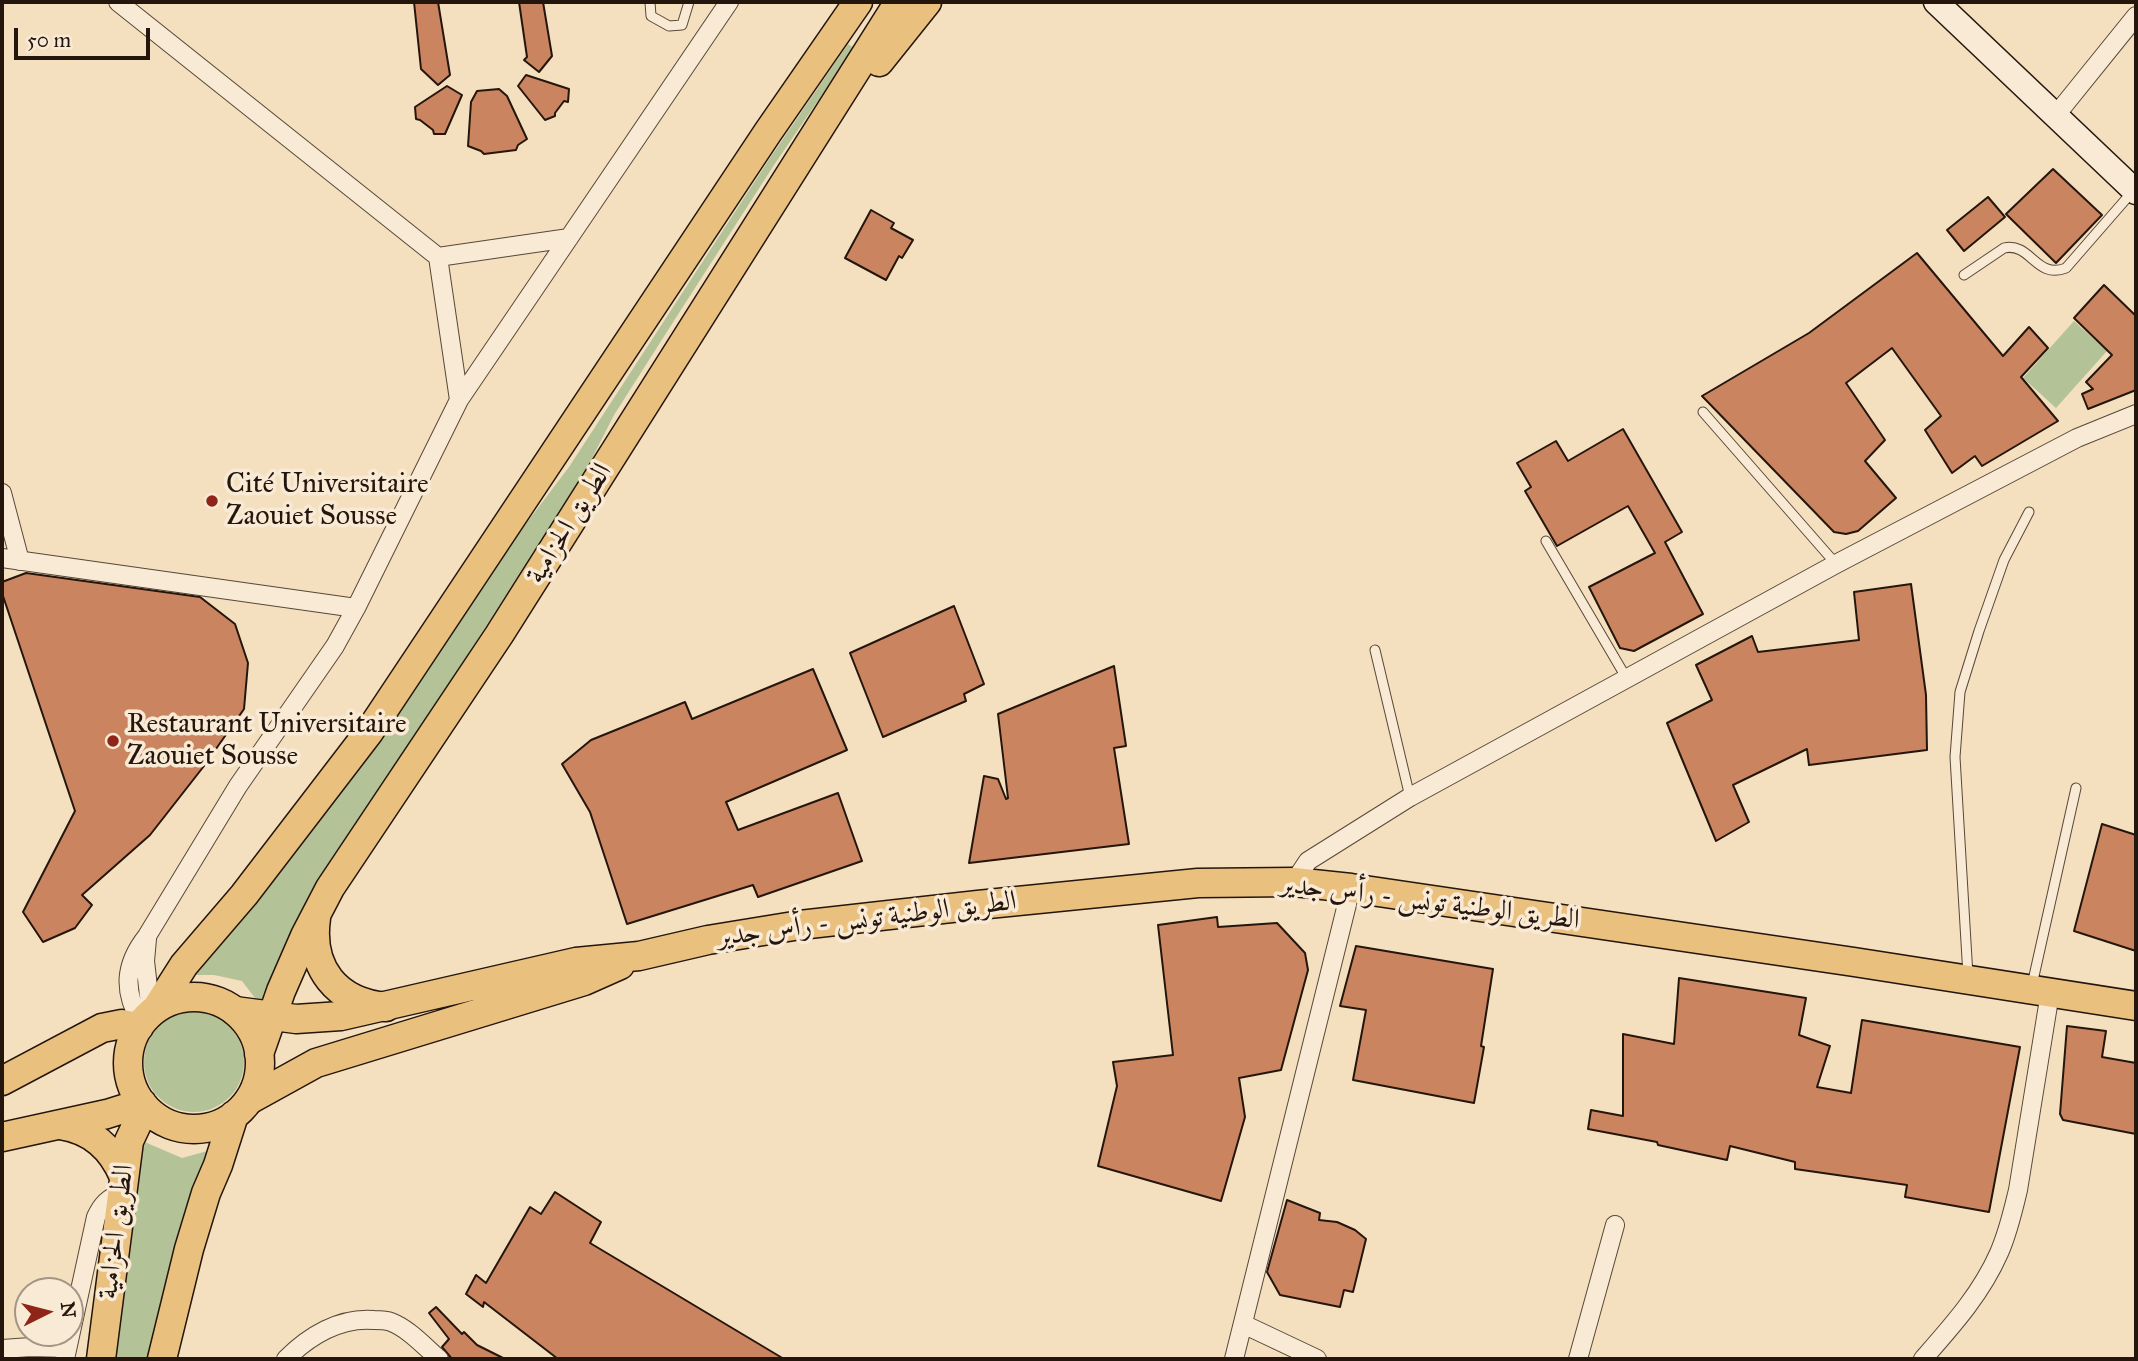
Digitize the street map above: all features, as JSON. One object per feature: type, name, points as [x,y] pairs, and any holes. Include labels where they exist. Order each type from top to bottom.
[{"type":"main road","points":[[768,132],[838,2]]},
{"type":"main road","name":"الطريق الحزامية","points":[[147,1018],[184,965],[244,895],[369,732],[768,132],[858,2]]},
{"type":"main road","name":"الطريق الحزامية","points":[[259,1054],[281,991],[330,888],[499,635],[899,2]]},
{"type":"main road","points":[[804,154],[927,2]]},
{"type":"main road","points":[[1936,2],[2135,191]]},
{"type":"main road","name":"الطريق الوطنية تونس - رأس جدير","points":[[235,1011],[273,1017],[330,1017],[386,1007],[576,962],[639,956],[708,940],[800,926],[1198,883],[1294,882],[1351,888],[2136,1006]]},
{"type":"main road","points":[[316,916],[316,949],[329,979],[354,1000],[386,1007]]},
{"type":"main road","name":"الطريق الوطنية تونس - رأس جدير","points":[[242,1108],[316,1063],[584,981],[639,956]]},
{"type":"main road","points":[[2,1081],[102,1028],[147,1018],[175,1000],[196,997],[216,1001],[235,1011],[247,1023],[255,1037],[259,1054],[260,1070],[256,1086],[242,1108],[206,1193],[189,1248],[162,1359]]},
{"type":"main road","points":[[147,1018],[132,1041],[129,1065],[134,1089],[143,1105],[160,1119],[178,1127],[198,1129],[217,1125],[242,1108]]},
{"type":"main road","points":[[2,1137],[143,1105]]},
{"type":"main road","name":"الطريق الحزامية","points":[[101,1359],[129,1141],[143,1105]]},
{"type":"main road","points":[[57,1125],[79,1130],[99,1140],[118,1163],[123,1185]]},
{"type":"street","points":[[118,2],[438,257],[459,400]]},
{"type":"street","points":[[147,1018],[147,936],[238,786],[335,646],[459,400],[729,2]]},
{"type":"street","points":[[2056,115],[2136,16]]},
{"type":"street","points":[[438,257],[569,238]]},
{"type":"street","points":[[1294,882],[1308,861],[1410,797],[1836,564],[2077,438],[2136,414]]},
{"type":"street","points":[[2,493],[7,561],[356,608]]},
{"type":"street","points":[[1234,1359],[1351,888]]},
{"type":"street","points":[[1923,1359],[1958,1319],[1987,1277],[2010,1223],[2018,1191],[2041,991]]},
{"type":"street","points":[[2,1349],[31,1347],[66,1354],[96,1217],[102,1204],[123,1185]]},
{"type":"street","points":[[1578,1359],[1615,1225]]},
{"type":"street","points":[[286,1359],[301,1344],[328,1328],[361,1319],[390,1321],[415,1337],[439,1359]]},
{"type":"street","points":[[1242,1324],[1317,1359]]},
{"type":"lane","points":[[650,2],[651,16],[669,26],[682,25],[689,2]]},
{"type":"lane","points":[[1964,275],[2011,246],[2051,271],[2066,268],[2135,191]]},
{"type":"lane","points":[[1703,412],[1836,564]]},
{"type":"lane","points":[[1969,980],[1955,757],[1961,692],[2004,560],[2029,512]]},
{"type":"lane","points":[[1546,541],[1627,679]]},
{"type":"lane","points":[[1375,650],[1410,797]]},
{"type":"lane","points":[[2041,991],[2076,788]]},
{"type":"green space","points":[[848,44],[854,48],[774,165],[677,316],[614,415],[583,476],[299,916],[261,1006],[242,981],[214,975],[184,975],[569,467],[772,155]]},
{"type":"green space","points":[[2074,321],[2107,351],[2056,408],[2023,378]]},
{"type":"green space","points":[[194,1012],[213,1016],[229,1027],[240,1043],[244,1062],[240,1081],[229,1097],[213,1108],[194,1112],[175,1108],[159,1097],[148,1081],[144,1062],[148,1043],[159,1027],[175,1016]]},
{"type":"green space","points":[[140,1140],[182,1158],[211,1150],[152,1359],[109,1359]]},
{"type":"building","points":[[414,2],[438,2],[450,75],[438,85],[421,69]]},
{"type":"building","points":[[519,2],[543,2],[552,56],[539,72],[524,60],[527,57]]},
{"type":"building","points":[[526,75],[569,89],[568,102],[564,101],[555,116],[545,120],[518,86]]},
{"type":"building","points":[[447,86],[462,95],[445,134],[434,134],[433,130],[416,119],[415,107]]},
{"type":"building","points":[[499,89],[507,96],[527,139],[518,145],[516,150],[484,154],[468,146],[471,102],[477,91]]},
{"type":"building","points":[[2053,169],[2102,215],[2056,263],[2006,214]]},
{"type":"building","points":[[1988,197],[2005,217],[1964,251],[1947,230]]},
{"type":"building","points":[[871,210],[894,223],[891,228],[913,240],[902,258],[899,256],[886,280],[845,258]]},
{"type":"building","points":[[1917,253],[2003,356],[2029,327],[2048,348],[2021,377],[2058,421],[1982,466],[1975,456],[1952,473],[1925,430],[1941,416],[1892,348],[1846,383],[1885,440],[1865,461],[1896,498],[1858,531],[1846,534],[1834,532],[1702,396],[1809,333]]},
{"type":"building","points":[[2104,285],[2136,316],[2136,390],[2088,409],[2082,394],[2093,389],[2086,382],[2112,355],[2074,318]]},
{"type":"building","points":[[1623,429],[1682,532],[1665,542],[1703,614],[1634,651],[1620,648],[1589,587],[1655,553],[1628,506],[1557,546],[1525,491],[1531,487],[1517,463],[1556,441],[1568,461]]},
{"type":"building","points":[[26,573],[200,597],[235,624],[248,663],[244,709],[204,766],[150,835],[82,895],[92,905],[75,928],[43,942],[23,912],[75,811],[2,593],[2,582]]},
{"type":"building","points":[[1911,584],[1926,695],[1927,750],[1809,765],[1807,749],[1733,785],[1749,822],[1716,841],[1667,723],[1712,700],[1696,665],[1752,636],[1758,652],[1859,640],[1854,592]]},
{"type":"building","points":[[954,606],[984,684],[964,694],[966,701],[883,737],[850,653]]},
{"type":"building","points":[[1114,666],[1126,746],[1114,748],[1129,844],[969,863],[984,776],[998,779],[1006,799],[1008,798],[998,714]]},
{"type":"building","points":[[813,669],[847,750],[726,802],[738,830],[838,793],[862,861],[758,897],[753,885],[627,924],[590,812],[562,764],[591,740],[685,702],[692,719]]},
{"type":"building","points":[[2102,824],[2136,835],[2136,951],[2074,931]]},
{"type":"building","points":[[1217,917],[1218,927],[1277,923],[1305,953],[1308,970],[1281,1070],[1239,1078],[1245,1117],[1221,1201],[1098,1166],[1117,1086],[1113,1062],[1173,1055],[1158,925]]},
{"type":"building","points":[[1356,946],[1493,969],[1474,1103],[1353,1080],[1366,1010],[1340,1006]]},
{"type":"building","points":[[1679,978],[1806,998],[1799,1035],[1830,1046],[1817,1087],[1851,1093],[1862,1020],[2020,1047],[1989,1212],[1905,1197],[1907,1185],[1795,1169],[1795,1162],[1730,1146],[1727,1160],[1658,1145],[1657,1142],[1588,1129],[1591,1110],[1623,1116],[1623,1034],[1674,1044]]},
{"type":"building","points":[[2067,1026],[2106,1031],[2102,1057],[2136,1063],[2136,1134],[2063,1120],[2060,1114]]},
{"type":"building","points":[[555,1192],[601,1222],[590,1243],[784,1359],[558,1359],[484,1302],[483,1307],[466,1294],[476,1275],[486,1283],[530,1207],[541,1214]]},
{"type":"building","points":[[1287,1200],[1320,1213],[1319,1220],[1337,1222],[1355,1230],[1366,1239],[1353,1292],[1344,1290],[1340,1307],[1280,1295],[1267,1272]]},
{"type":"building","points":[[436,1307],[462,1334],[464,1332],[477,1345],[505,1359],[452,1359],[442,1347],[449,1339],[429,1313]]},
{"type":"place","name":"Cité Universitaire Zaouiet Sousse","points":[[212,501]]},
{"type":"place","name":"Restaurant Universitaire Zaouiet Sousse","points":[[113,741]]}]
